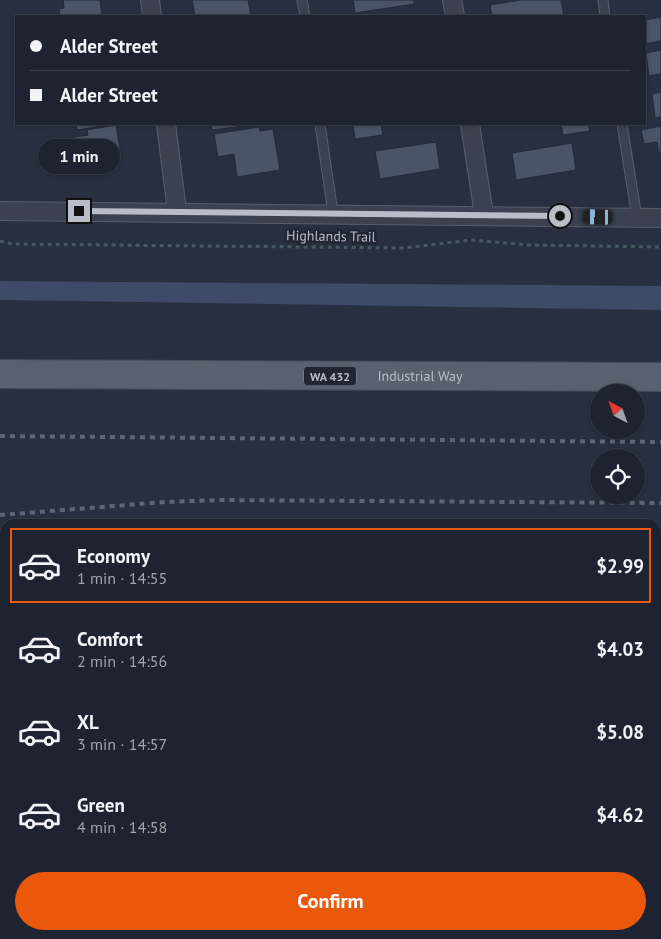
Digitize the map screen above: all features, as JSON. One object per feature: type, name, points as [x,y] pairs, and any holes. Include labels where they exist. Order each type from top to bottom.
[{"type":"main road","name":"Industrial Way","points":[[0,374],[661,377]]},
{"type":"street","points":[[150,0],[152,15]]},
{"type":"street","points":[[452,0],[454,15]]},
{"type":"street","points":[[166,125],[177,211]]},
{"type":"street","points":[[470,125],[484,215]]},
{"type":"street","points":[[0,211],[177,211],[661,218]]},
{"type":"lane","points":[[302,0],[305,15]]},
{"type":"lane","points":[[603,0],[605,15]]},
{"type":"lane","points":[[320,125],[333,213]]},
{"type":"lane","points":[[622,125],[637,218]]},
{"type":"path","name":"Highlands Trail","points":[[0,241],[13,244],[404,248],[471,240],[530,245],[661,247]]},
{"type":"water","points":[[0,281],[661,286],[661,310],[0,300]]},
{"type":"building","points":[[63,0],[100,0],[102,15],[60,15],[59,9],[64,8]]},
{"type":"building","points":[[192,0],[248,0],[251,15],[195,15]]},
{"type":"building","points":[[353,0],[414,0],[414,4],[355,13]]},
{"type":"building","points":[[521,0],[561,0],[564,15],[492,15],[490,5]]},
{"type":"building","points":[[661,17],[661,41],[646,44],[646,20]]},
{"type":"building","points":[[661,50],[661,74],[649,76],[646,53]]},
{"type":"building","points":[[661,92],[661,117],[655,118],[652,94]]},
{"type":"building","points":[[76,125],[108,125],[77,130]]},
{"type":"building","points":[[116,125],[120,149],[100,152],[102,161],[94,162],[95,169],[68,173],[63,139],[88,135],[87,130]]},
{"type":"building","points":[[211,125],[252,125],[212,130]]},
{"type":"building","points":[[353,125],[381,125],[383,135],[355,139]]},
{"type":"building","points":[[561,125],[588,125],[590,131],[563,135]]},
{"type":"building","points":[[661,126],[660,156],[657,142],[644,144],[641,130]]},
{"type":"building","points":[[259,127],[260,131],[273,129],[280,170],[237,177],[234,154],[218,157],[214,134]]},
{"type":"building","points":[[436,142],[440,169],[380,179],[375,151]]},
{"type":"building","points":[[572,143],[576,170],[516,180],[512,153]]},
{"type":"railway","points":[[0,436],[661,442]]},
{"type":"railway","points":[[0,515],[165,502],[220,500],[661,503]]},
{"type":"route","points":[[79,211],[560,216]]}]
